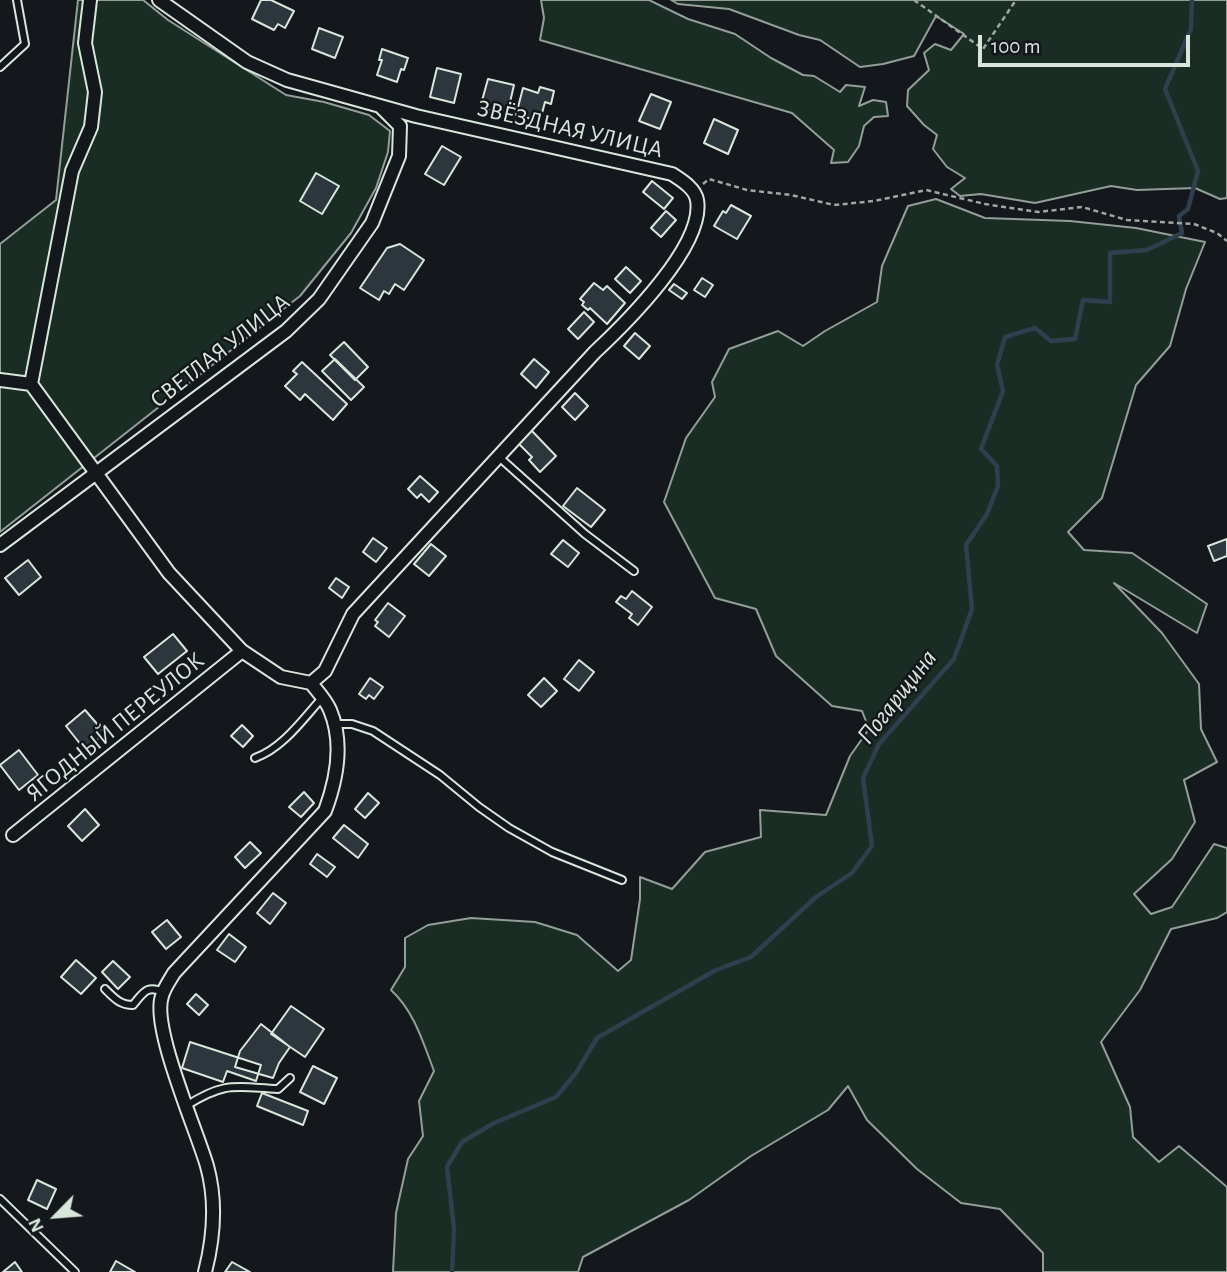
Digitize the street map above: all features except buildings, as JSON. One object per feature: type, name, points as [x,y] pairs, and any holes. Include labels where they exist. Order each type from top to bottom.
[{"type":"street","points":[[31,384],[72,171],[91,127],[94,92],[85,43],[90,0]]},
{"type":"street","name":"ЗВЁЗДНАЯ УЛИЦА","points":[[159,0],[247,62],[287,80],[416,116],[672,174],[687,184],[693,192]]},
{"type":"street","name":"СВЕТЛАЯ УЛИЦА","points":[[0,545],[286,331],[319,299],[372,223],[399,156],[400,126],[379,105]]},
{"type":"street","points":[[311,683],[325,670],[353,614],[595,352],[626,322],[663,278],[687,243],[697,222],[698,198],[693,192]]},
{"type":"street","points":[[0,380],[31,384],[169,573],[242,651],[281,677],[311,683],[329,707],[339,735],[335,785],[326,811],[174,973],[161,998],[161,1020],[207,1168],[214,1215],[211,1249],[205,1272]]},
{"type":"street","name":"ЯГОДНЫЙ ПЕРЕУЛОК","points":[[13,835],[242,651]]},
{"type":"lane","points":[[0,67],[25,44],[17,0]]},
{"type":"lane","points":[[498,456],[585,534],[634,571]]},
{"type":"lane","points":[[255,758],[263,755],[295,728],[322,698]]},
{"type":"lane","points":[[335,724],[352,724],[373,731],[440,775],[509,828],[552,852],[622,880]]},
{"type":"lane","points":[[105,989],[125,1005],[133,1005],[145,990],[153,988],[164,992]]},
{"type":"lane","points":[[186,1106],[212,1091],[244,1086],[278,1089],[290,1078]]},
{"type":"lane","points":[[0,1199],[75,1272]]},
{"type":"path","points":[[914,0],[983,49],[1016,0]]},
{"type":"path","points":[[693,192],[709,179],[747,190],[791,195],[834,205],[874,201],[926,190],[985,204],[1038,212],[1082,206],[1127,220],[1194,224],[1217,233],[1227,241]]},
{"type":"green space","points":[[78,0],[143,0],[168,20],[286,95],[369,115],[390,131],[388,152],[376,188],[351,233],[300,296],[0,532],[0,244],[56,200]]},
{"type":"green space","points":[[541,0],[649,0],[688,19],[735,34],[771,58],[803,75],[814,76],[840,92],[846,85],[865,87],[859,106],[873,100],[886,102],[888,116],[874,117],[864,126],[859,146],[848,162],[831,163],[834,150],[792,113],[540,40],[544,18]]},
{"type":"green space","points":[[671,0],[1227,0],[1227,198],[1220,199],[1195,188],[1137,190],[1111,186],[1035,203],[981,194],[960,196],[951,189],[965,178],[947,167],[933,149],[937,135],[907,106],[908,90],[929,70],[924,53],[935,44],[951,50],[964,34],[936,16],[914,56],[860,67],[820,40],[729,9],[678,4]]},
{"type":"green space","points":[[936,199],[985,218],[1070,221],[1136,228],[1205,242],[1186,289],[1170,346],[1136,385],[1102,498],[1068,532],[1084,550],[1132,553],[1207,604],[1197,633],[1114,583],[1162,633],[1199,684],[1201,729],[1217,762],[1184,780],[1195,822],[1172,859],[1134,894],[1151,914],[1172,907],[1214,844],[1227,848],[1227,912],[1217,918],[1171,929],[1140,990],[1101,1042],[1130,1107],[1133,1137],[1159,1162],[1179,1146],[1227,1187],[1227,1272],[1043,1272],[1043,1253],[1000,1209],[961,1203],[917,1169],[867,1120],[848,1086],[828,1110],[751,1156],[689,1200],[583,1257],[578,1272],[393,1272],[396,1213],[408,1159],[423,1136],[419,1101],[434,1071],[412,1017],[391,990],[405,967],[405,938],[428,925],[471,918],[535,922],[577,935],[618,971],[631,960],[640,899],[640,877],[672,889],[705,852],[761,837],[760,810],[826,815],[850,756],[869,729],[862,711],[832,706],[776,656],[756,609],[715,598],[664,502],[686,438],[715,397],[712,382],[729,349],[778,331],[803,346],[877,302],[882,266],[908,206]]},
{"type":"waterway","name":"Погарщина","points":[[452,1272],[454,1229],[447,1167],[462,1142],[494,1123],[556,1097],[576,1073],[597,1038],[716,970],[751,957],[816,897],[852,873],[872,846],[863,778],[879,744],[954,659],[972,609],[966,545],[987,514],[998,486],[997,466],[981,449],[1003,391],[997,365],[1005,337],[1035,328],[1051,341],[1075,339],[1083,300],[1110,302],[1110,253],[1147,250],[1182,233],[1179,216],[1188,209],[1198,171],[1165,89],[1191,29],[1192,0]]}]
